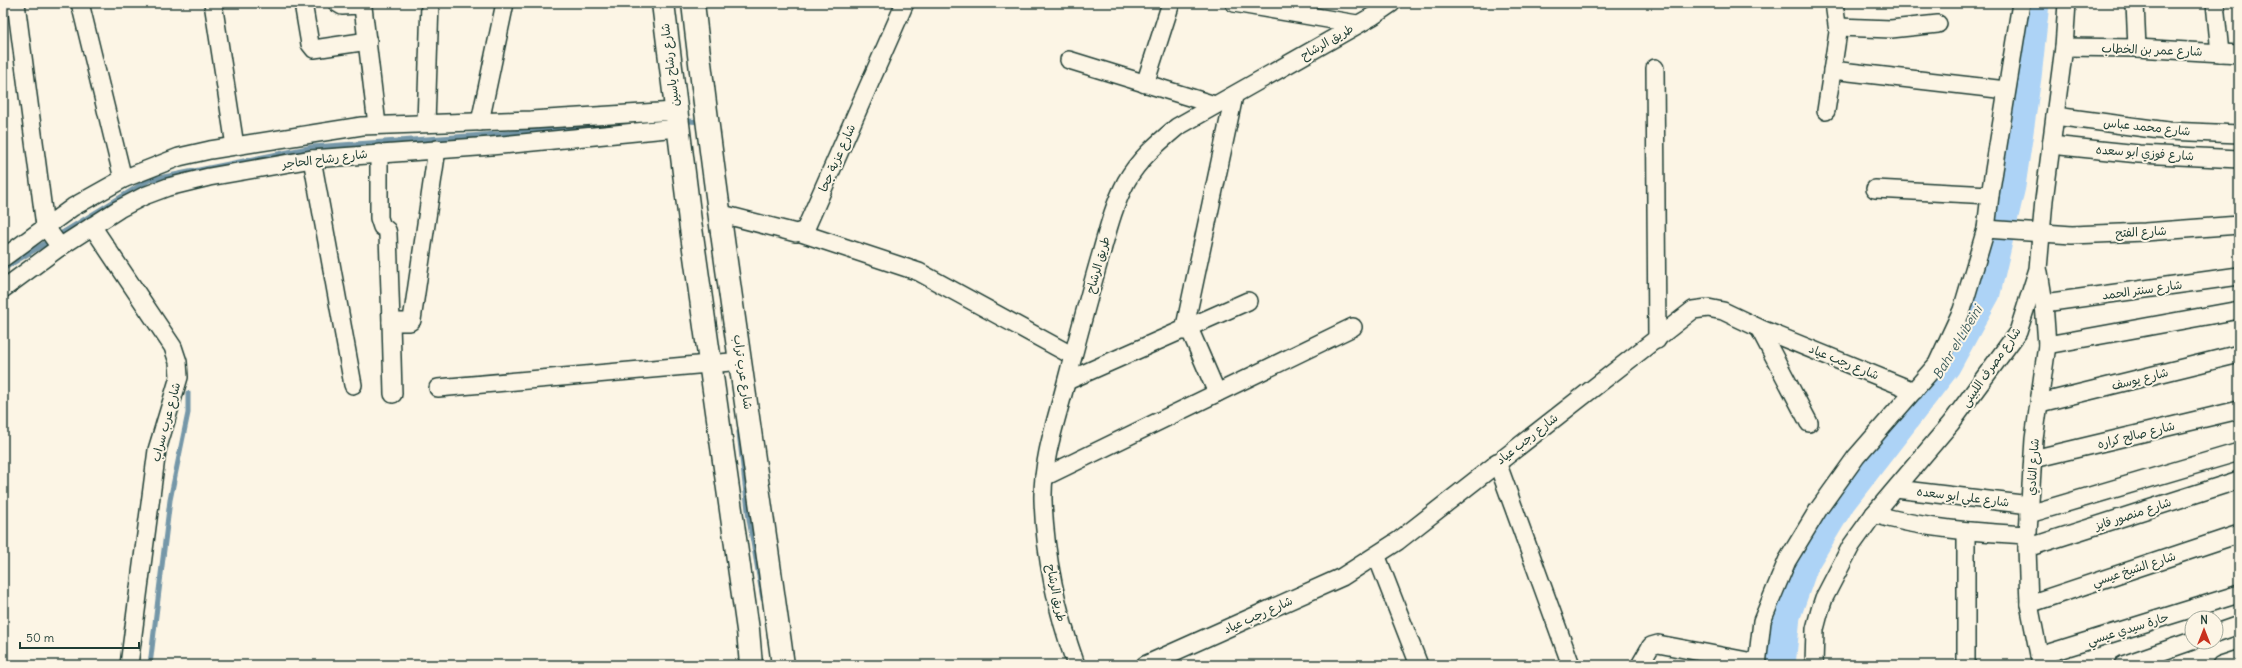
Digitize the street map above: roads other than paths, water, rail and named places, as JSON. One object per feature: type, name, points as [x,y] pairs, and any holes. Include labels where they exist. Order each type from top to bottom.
[{"type":"street","points":[[16,3],[45,226],[60,247]]},
{"type":"street","points":[[80,3],[123,179]]},
{"type":"street","points":[[213,3],[235,146]]},
{"type":"street","points":[[303,3],[310,44],[314,49],[368,40]]},
{"type":"street","points":[[337,3],[342,6],[359,4],[363,7],[378,125]]},
{"type":"street","points":[[426,123],[430,3]]},
{"type":"street","points":[[480,122],[505,3]]},
{"type":"street","name":"شارع رشاح ياسين","points":[[662,3],[688,82]]},
{"type":"street","name":"شارع رشاح ياسين","points":[[676,119],[688,82],[693,3]]},
{"type":"street","name":"شارع عزبة جحا","points":[[801,233],[805,230],[905,3]]},
{"type":"street","points":[[1145,84],[1171,3]]},
{"type":"street","points":[[1234,3],[1357,24]]},
{"type":"street","name":"طريق الرشاح","points":[[1076,665],[1062,625],[1052,579],[1045,522],[1044,477],[1047,451],[1116,203],[1127,181],[1141,161],[1158,143],[1177,127],[1373,16],[1392,3]]},
{"type":"street","points":[[1826,111],[1838,27],[1834,3]]},
{"type":"street","points":[[1640,665],[1651,646],[1658,644],[1757,664],[1762,621],[1787,561],[1818,510],[1856,457],[1937,364],[1962,310],[1986,230],[2006,90],[2021,3]]},
{"type":"street","name":"شارع مصرف اللبينى","points":[[1814,665],[1815,629],[1824,598],[1851,546],[1874,514],[1951,423],[2018,332],[2038,269],[2043,233],[2044,200],[2064,47],[2067,3]]},
{"type":"street","points":[[2135,3],[2137,48]]},
{"type":"street","points":[[2215,3],[2220,53]]},
{"type":"street","points":[[1838,27],[1891,29],[1938,24]]},
{"type":"street","name":"شارع عمر بن الخطاب","points":[[2064,47],[2137,48],[2239,54]]},
{"type":"street","points":[[1069,60],[1216,105]]},
{"type":"street","points":[[1654,68],[1657,340]]},
{"type":"street","points":[[1832,70],[2006,90]]},
{"type":"street","name":"شارع عرب تراب","points":[[688,82],[718,213],[726,362],[751,665]]},
{"type":"street","points":[[1217,393],[1186,329],[1234,96]]},
{"type":"street","name":"شارع محمد عباس","points":[[2055,116],[2168,131],[2239,134]]},
{"type":"street","points":[[3,258],[73,207],[123,179],[179,157],[330,129],[378,125],[676,119]]},
{"type":"street","name":"شارع عرب تراب","points":[[676,119],[767,558],[783,665]]},
{"type":"street","name":"شارع رشاح الحاجر","points":[[3,289],[60,247],[119,209],[144,196],[168,187],[215,176],[312,159],[437,149],[676,119]]},
{"type":"street","name":"شارع فوزي ابو سعده","points":[[2051,145],[2139,154],[2239,159]]},
{"type":"street","points":[[391,322],[410,322],[412,320],[437,149]]},
{"type":"street","points":[[379,153],[379,218],[382,227],[387,230],[388,234],[393,394]]},
{"type":"street","points":[[312,159],[353,385]]},
{"type":"street","points":[[1875,190],[1990,194]]},
{"type":"street","points":[[718,213],[801,233],[919,272],[1073,356]]},
{"type":"street","name":"شارع الفتح","points":[[1986,230],[2072,235],[2239,225]]},
{"type":"street","name":"شارع عرب سراب","points":[[92,226],[173,347],[179,369],[177,385],[168,410],[157,450],[129,665]]},
{"type":"street","name":"شارع النادي","points":[[2038,269],[2044,303],[2047,345],[2033,459],[2027,542],[2029,604],[2040,660]]},
{"type":"street","name":"شارع سنتر الحمد","points":[[2044,303],[2239,276]]},
{"type":"street","points":[[1067,381],[1248,301]]},
{"type":"street","name":"شارع رجب عياد","points":[[1145,665],[1336,580],[1377,556],[1657,340],[1686,314],[1708,308],[1723,311],[1759,328],[1914,391]]},
{"type":"street","points":[[2047,345],[2239,310]]},
{"type":"street","points":[[1044,477],[1353,327]]},
{"type":"street","points":[[1759,328],[1809,423]]},
{"type":"street","name":"شارع يوسف","points":[[2040,403],[2239,354]]},
{"type":"street","points":[[438,388],[726,362]]},
{"type":"street","name":"شارع صالح كراره","points":[[2033,459],[2239,410]]},
{"type":"street","points":[[2030,510],[2239,452]]},
{"type":"street","points":[[1497,462],[1570,665]]},
{"type":"street","name":"شارع منصور فايز","points":[[2027,542],[2239,480]]},
{"type":"street","name":"شارع علي ابو سعده","points":[[1896,489],[2030,510]]},
{"type":"street","points":[[1874,514],[1903,522],[2027,542]]},
{"type":"street","points":[[1966,532],[1966,663]]},
{"type":"street","name":"شارع الشيخ عيسي","points":[[2029,604],[2239,534]]},
{"type":"street","points":[[1377,556],[1419,665]]},
{"type":"street","name":"حارة سيدي عيسي","points":[[2040,660],[2239,594]]},
{"type":"street","points":[[2224,631],[2239,626]]},
{"type":"street","points":[[2123,665],[2184,645]]},
{"type":"street","points":[[2221,665],[2239,659]]},
{"type":"waterway","name":"Bahr el Libeini","points":[[1781,665],[1786,616],[1805,562],[1841,502],[1946,366],[1986,293],[2011,186],[2027,77],[2035,3]]},
{"type":"waterway","points":[[690,121],[699,122]]},
{"type":"waterway","points":[[3,269],[149,180],[313,147],[609,126]]},
{"type":"waterway","points":[[150,665],[170,500],[188,413],[188,393]]},
{"type":"waterway","points":[[739,432],[749,519],[763,599]]}]
